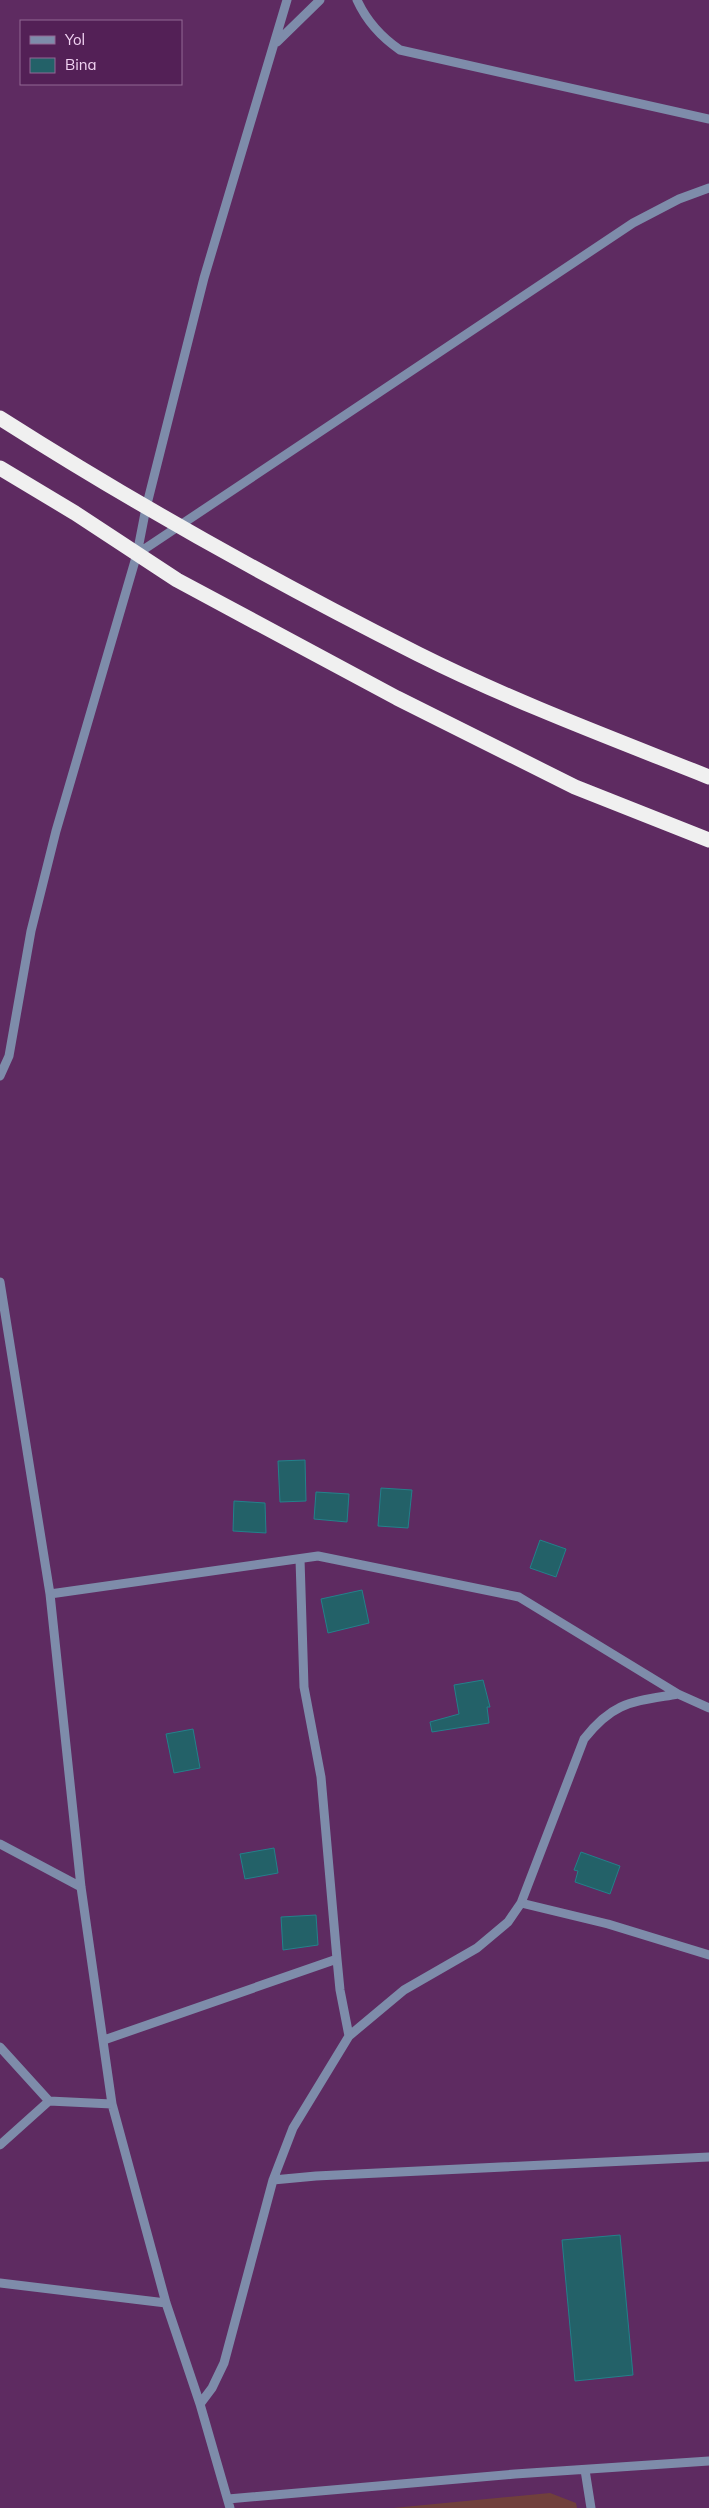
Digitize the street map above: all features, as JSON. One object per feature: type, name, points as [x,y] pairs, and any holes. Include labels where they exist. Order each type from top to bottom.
[{"type":"highway","points":[[0,418],[146,508],[419,654],[538,708],[709,777]]},
{"type":"highway","points":[[0,468],[75,513],[177,580],[396,698],[576,787],[709,840]]},
{"type":"street","points":[[0,1076],[9,1056],[31,931],[56,831],[137,554],[146,508],[204,278],[276,43],[287,0]]},
{"type":"street","points":[[276,43],[320,0]]},
{"type":"street","points":[[358,0],[369,21],[379,33],[400,50],[709,119]]},
{"type":"street","points":[[137,554],[633,223],[679,199],[709,188]]},
{"type":"street","points":[[0,1282],[50,1594],[81,1887],[112,2104],[166,2304],[200,2404],[229,2504],[585,2470],[709,2461]]},
{"type":"street","points":[[50,1594],[318,1556],[519,1597],[678,1694],[709,1708]]},
{"type":"street","points":[[300,1559],[304,1687],[321,1777],[336,1959],[349,2036]]},
{"type":"street","points":[[200,2404],[212,2388],[224,2363],[273,2180],[292,2128],[349,2036],[404,1990],[477,1948],[508,1922],[521,1903],[584,1739],[600,1719],[622,1705],[678,1694]]},
{"type":"street","points":[[0,1844],[81,1887]]},
{"type":"street","points":[[521,1903],[608,1924],[709,1955]]},
{"type":"street","points":[[104,2040],[336,1959]]},
{"type":"street","points":[[0,2047],[48,2101]]},
{"type":"street","points":[[0,2145],[48,2101],[112,2104]]},
{"type":"street","points":[[273,2180],[316,2176],[709,2156]]},
{"type":"street","points":[[0,2283],[166,2304]]},
{"type":"street","points":[[585,2470],[590,2508]]},
{"type":"shaded area","points":[[550,2493],[576,2503],[577,2508],[393,2508]]},
{"type":"building","points":[[305,1460],[306,1501],[280,1502],[278,1461]]},
{"type":"building","points":[[381,1488],[412,1490],[408,1528],[378,1526]]},
{"type":"building","points":[[316,1492],[349,1494],[347,1522],[314,1519]]},
{"type":"building","points":[[234,1501],[265,1503],[266,1533],[233,1531]]},
{"type":"building","points":[[540,1540],[566,1549],[556,1577],[530,1568]]},
{"type":"building","points":[[362,1590],[369,1623],[328,1633],[321,1599]]},
{"type":"building","points":[[483,1680],[490,1707],[487,1707],[489,1723],[432,1732],[430,1722],[459,1714],[454,1685]]},
{"type":"building","points":[[193,1729],[200,1768],[174,1773],[166,1734]]},
{"type":"building","points":[[274,1848],[278,1873],[245,1879],[240,1854]]},
{"type":"building","points":[[581,1852],[620,1866],[610,1894],[575,1882],[578,1871],[574,1870]]},
{"type":"building","points":[[316,1915],[318,1945],[283,1950],[281,1917]]},
{"type":"building","points":[[620,2235],[633,2375],[575,2381],[562,2240]]}]
